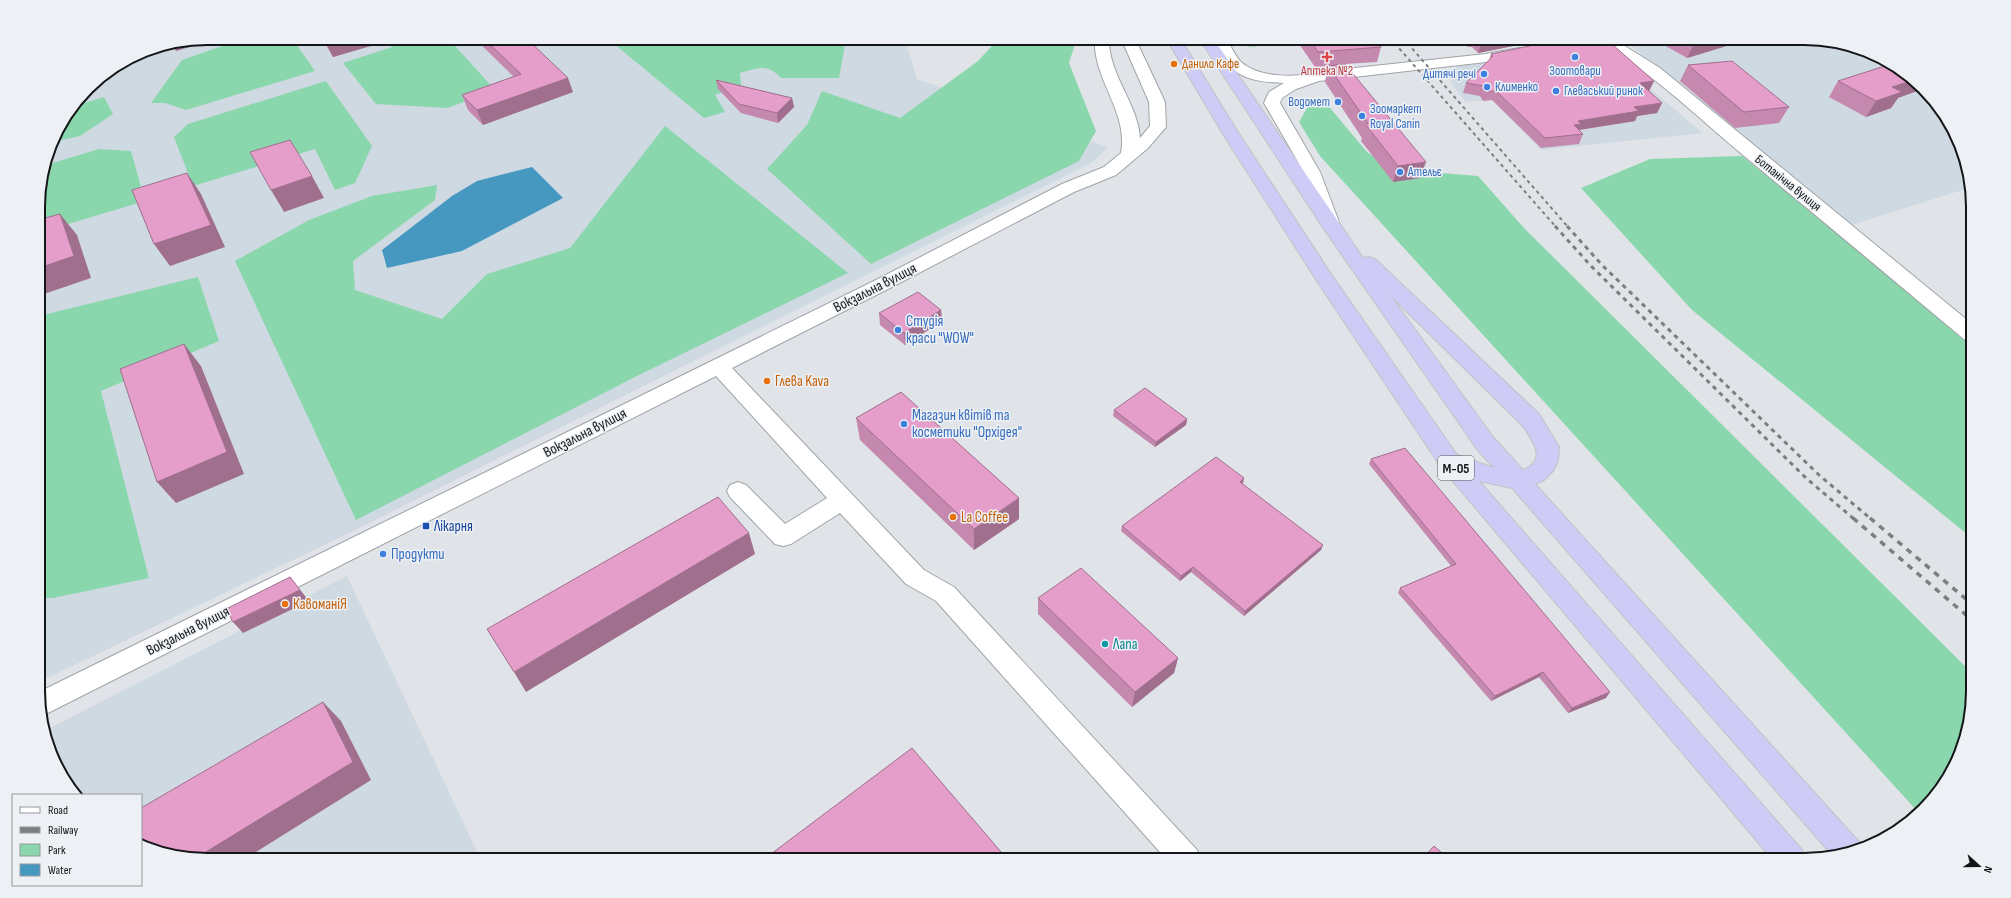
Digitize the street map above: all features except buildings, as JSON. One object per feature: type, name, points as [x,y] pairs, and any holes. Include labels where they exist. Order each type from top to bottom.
[{"type":"highway","name":"М-05","points":[[1177,45],[1231,134],[1287,218],[1326,281],[1449,461],[1786,853]]},
{"type":"highway","name":"М-05","points":[[1211,45],[1333,229],[1480,436],[1517,480],[1845,847]]},
{"type":"highway","points":[[1333,229],[1531,420],[1548,447],[1546,465],[1533,477],[1517,480],[1502,480],[1449,461]]},
{"type":"street","points":[[1103,45],[1107,68],[1131,128],[1129,158]]},
{"type":"street","points":[[1126,116],[1141,119],[1152,118],[1158,115],[1157,102],[1131,45]]},
{"type":"street","points":[[1223,45],[1235,64],[1248,74],[1271,78],[1313,79]]},
{"type":"street","name":"Ботанічна вулиця","points":[[1615,45],[1633,54],[1655,70],[1730,135],[1966,329]]},
{"type":"street","points":[[1333,229],[1312,172],[1272,103],[1275,94],[1291,86],[1317,77],[1486,58],[1535,49]]},
{"type":"street","points":[[1107,68],[1118,66],[1141,69]]},
{"type":"street","name":"Вокзальна вулиця","points":[[45,702],[719,366],[1068,188],[1110,170],[1129,158],[1158,128],[1158,115]]},
{"type":"street","points":[[719,366],[915,577],[945,594],[1181,853]]},
{"type":"street","points":[[738,491],[783,537],[844,500]]},
{"type":"shaded area","points":[[196,45],[907,45],[917,79],[1108,147],[1093,162],[339,538],[45,679],[46,186],[57,145],[78,108],[92,92],[108,78],[135,62],[145,57],[175,48]]},
{"type":"shaded area","points":[[1630,45],[1825,46],[1866,57],[1903,78],[1919,92],[1939,117],[1954,145],[1963,175],[1965,189],[1845,227]]},
{"type":"shaded area","name":"Глеваський ринок","points":[[1601,46],[1702,133],[1541,150],[1492,100],[1466,102],[1450,82],[1457,64]]},
{"type":"shaded area","points":[[347,576],[478,853],[196,853],[175,850],[142,840],[142,794],[82,794],[72,781],[57,753],[50,728]]},
{"type":"green space","points":[[225,45],[297,45],[315,71],[186,110],[165,103],[151,103],[182,60]]},
{"type":"green space","points":[[391,45],[454,45],[495,90],[448,108],[376,104],[343,63],[392,47]]},
{"type":"green space","points":[[615,45],[845,45],[839,78],[781,78],[771,70],[762,68],[740,73],[741,85],[715,95],[725,112],[704,118]]},
{"type":"green space","points":[[993,45],[1075,45],[1069,63],[1096,131],[1079,161],[871,264],[767,169],[807,125],[822,91],[900,118],[978,61]]},
{"type":"green space","points":[[1248,45],[1271,45],[1249,47]]},
{"type":"green space","points":[[326,81],[372,146],[355,183],[335,190],[315,149],[193,186],[174,137],[188,124]]},
{"type":"green space","points":[[104,97],[113,114],[80,136],[59,141],[72,117],[82,104]]},
{"type":"green space","points":[[1325,102],[1367,152],[1392,169],[1478,176],[1524,228],[1966,667],[1965,712],[1954,753],[1933,790],[1915,809],[1320,156],[1299,122],[1310,103]]},
{"type":"green space","points":[[665,126],[848,273],[637,376],[356,520],[235,261],[309,220],[372,196],[437,185],[435,200],[353,261],[355,290],[442,319],[487,274],[570,248]]},
{"type":"green space","points":[[99,149],[131,151],[145,201],[45,231],[45,196],[51,163]]},
{"type":"green space","points":[[1742,156],[1966,338],[1966,533],[1692,310],[1581,188],[1650,159]]},
{"type":"green space","points":[[198,277],[219,341],[101,391],[149,578],[53,598],[45,598],[45,315]]},
{"type":"water","points":[[532,167],[563,198],[462,251],[387,268],[382,250],[452,196],[477,181]]},
{"type":"railway","points":[[1396,45],[1556,227]]},
{"type":"railway","points":[[1409,45],[1568,227]]},
{"type":"railway","points":[[1555,226],[1591,266],[1806,478],[1854,519]]},
{"type":"railway","points":[[1567,226],[1602,265],[1819,475],[1871,519]]},
{"type":"railway","points":[[1853,518],[1966,615]]},
{"type":"railway","points":[[1870,518],[1966,599]]},
{"type":"place","name":"Аптека №2","points":[[1327,57]]},
{"type":"place","name":"Зоотовари","points":[[1575,57]]},
{"type":"place","name":"Данило Кафе","points":[[1174,64]]},
{"type":"place","name":"Дитячі речі","points":[[1484,74]]},
{"type":"place","name":"Клименко","points":[[1487,87]]},
{"type":"place","name":"Глеваський ринок","points":[[1556,91]]},
{"type":"place","name":"Водомет","points":[[1338,102]]},
{"type":"place","name":"Зоомаркет Royal Canin","points":[[1362,116]]},
{"type":"place","name":"Ательє","points":[[1400,172]]},
{"type":"place","name":"Студія краси \"WOW\"","points":[[898,330]]},
{"type":"place","name":"Глева Kava","points":[[767,381]]},
{"type":"place","name":"Магазин квітів та косметики \"Орхідея\"","points":[[904,424]]},
{"type":"place","name":"La Coffee","points":[[953,517]]},
{"type":"place","name":"Лікарня","points":[[426,526]]},
{"type":"place","name":"Продукти","points":[[383,554]]},
{"type":"place","name":"КавоманіЯ","points":[[285,604]]},
{"type":"place","name":"Лапа","points":[[1105,644]]}]
